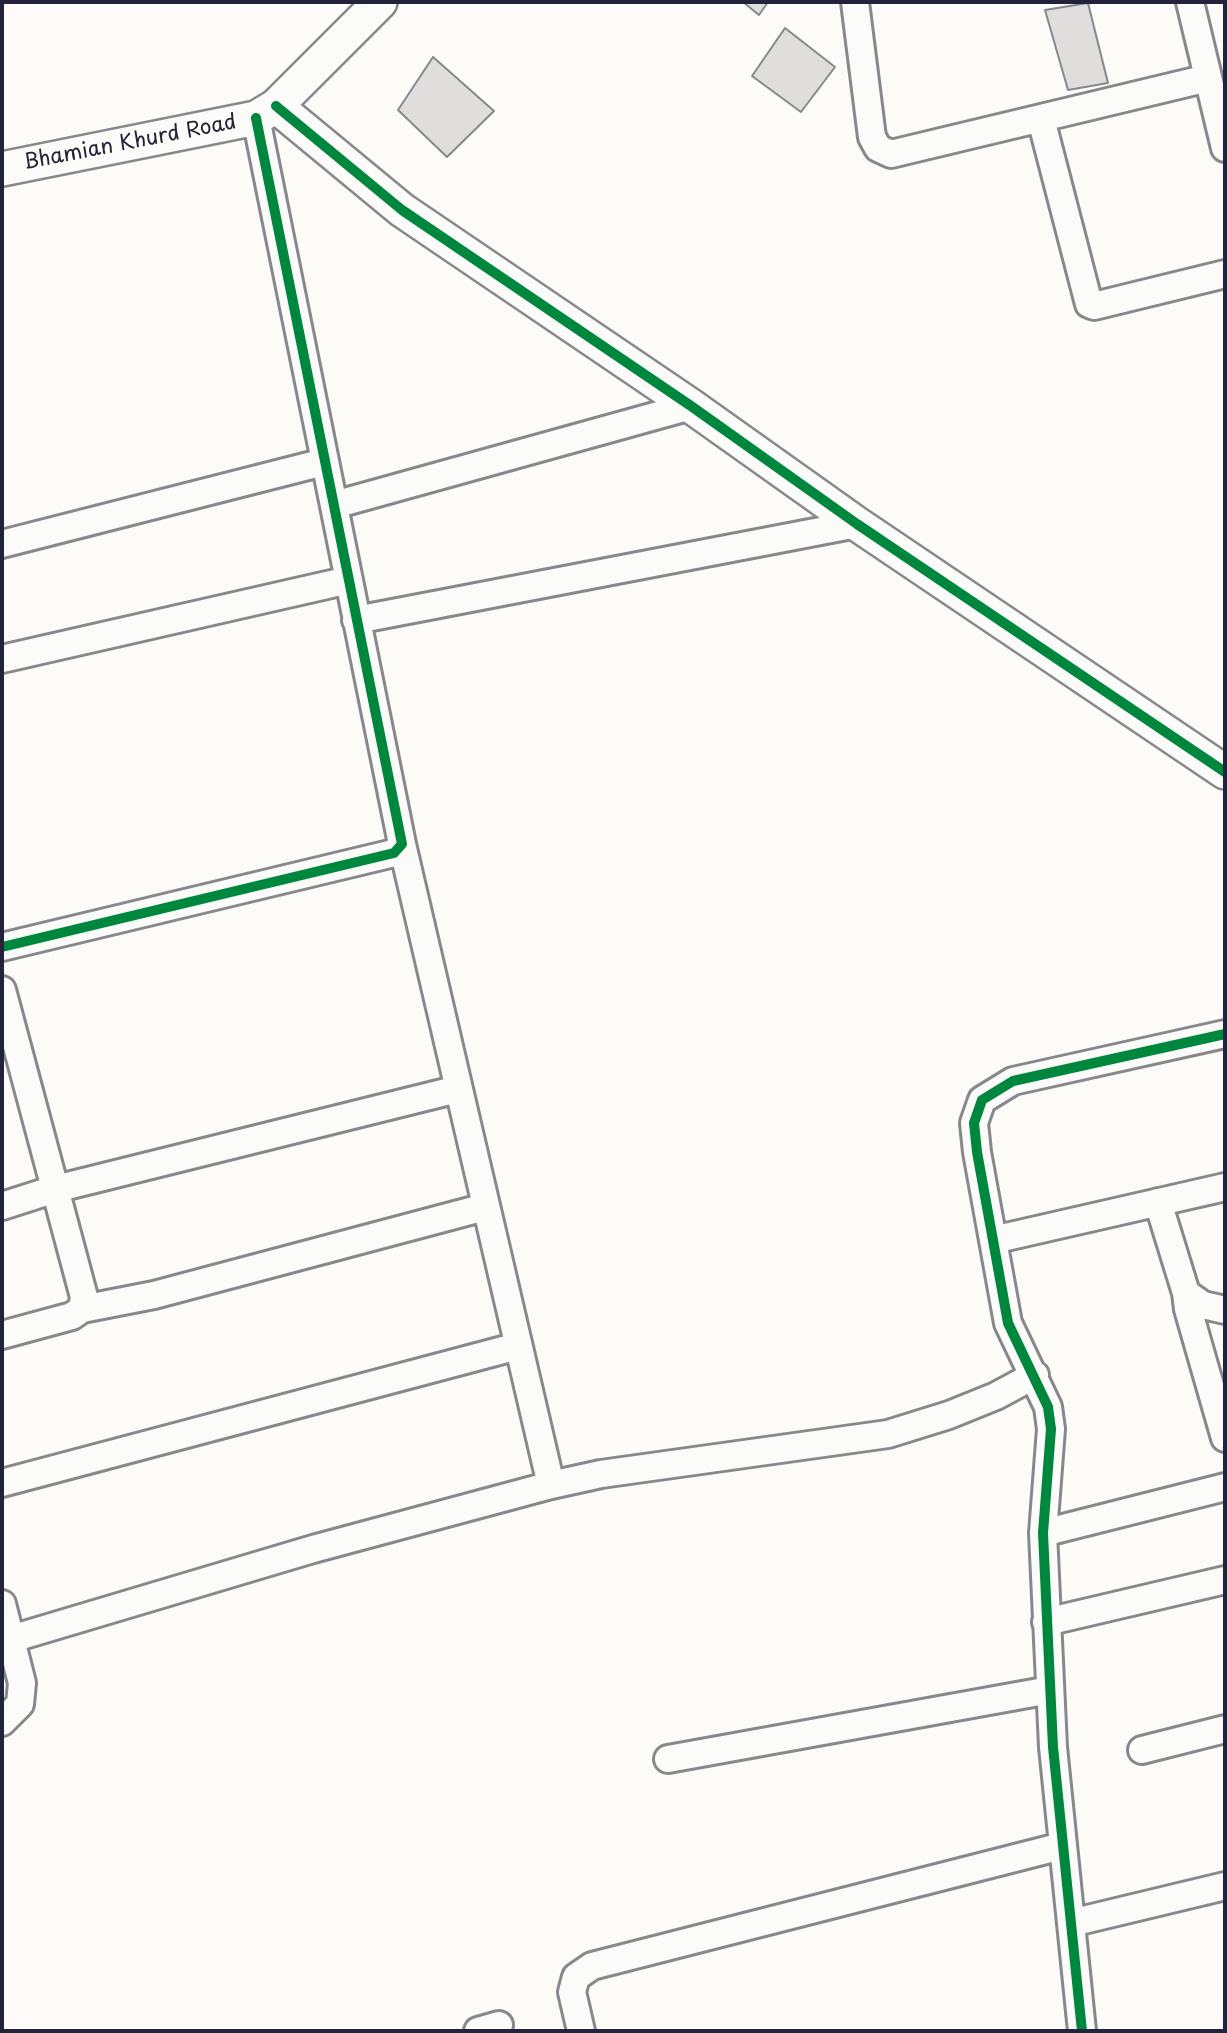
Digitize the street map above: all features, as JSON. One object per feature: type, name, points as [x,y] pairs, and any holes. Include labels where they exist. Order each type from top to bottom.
[{"type":"street","points":[[266,112],[380,2]]},
{"type":"street","points":[[855,2],[869,125],[874,142],[881,150],[897,154],[1208,78]]},
{"type":"street","points":[[1190,2],[1225,148]]},
{"type":"street","points":[[266,112],[402,210],[691,406],[857,524],[1225,772]]},
{"type":"street","points":[[266,112],[324,462],[402,844],[551,1485]]},
{"type":"street","name":"Bhamian Khurd Road","points":[[2,169],[266,112]]},
{"type":"street","points":[[1041,119],[1089,304],[1094,306],[1225,274]]},
{"type":"street","points":[[334,505],[691,406]]},
{"type":"street","points":[[2,544],[324,462]]},
{"type":"street","points":[[356,621],[857,524]]},
{"type":"street","points":[[2,659],[349,580]]},
{"type":"street","points":[[2,947],[394,853],[402,844]]},
{"type":"street","points":[[2,990],[85,1297],[82,1310]]},
{"type":"street","points":[[1077,2030],[1071,1923],[1062,1846],[1046,1622],[1043,1533],[1051,1429],[1048,1407],[1008,1323],[975,1137],[975,1123],[982,1100],[1013,1081],[1225,1034]]},
{"type":"street","points":[[2,1206],[55,1189],[458,1089]]},
{"type":"street","points":[[993,1240],[1225,1187]]},
{"type":"street","points":[[1158,1202],[1225,1438]]},
{"type":"street","points":[[2,1335],[72,1316],[82,1310],[154,1295],[485,1207]]},
{"type":"street","points":[[1186,1293],[1203,1305],[1225,1310]]},
{"type":"street","points":[[2,1483],[518,1346]]},
{"type":"street","points":[[11,1639],[313,1549],[551,1485],[601,1474],[888,1434],[949,1415],[996,1396],[1035,1375]]},
{"type":"street","points":[[1043,1533],[1225,1487]]},
{"type":"street","points":[[1046,1622],[1225,1580]]},
{"type":"street","points":[[2,1604],[22,1683],[20,1704],[2,1723]]},
{"type":"street","points":[[668,1759],[1050,1690]]},
{"type":"street","points":[[1142,1750],[1225,1729]]},
{"type":"street","points":[[581,2031],[572,1993],[576,1978],[592,1966],[1062,1846]]},
{"type":"street","points":[[1071,1923],[1225,1886]]},
{"type":"building","points":[[743,2],[768,2],[759,15]]},
{"type":"building","points":[[1088,3],[1108,83],[1068,90],[1045,10]]},
{"type":"building","points":[[785,28],[835,67],[801,112],[752,76]]},
{"type":"building","points":[[433,57],[494,111],[447,157],[398,110]]},
{"type":"cycle path","points":[[276,106],[402,210],[691,406],[857,524],[1225,772]]},
{"type":"cycle path","points":[[2,947],[394,853],[402,844],[256,118]]},
{"type":"cycle path","points":[[1082,2031],[1053,1747],[1043,1533],[1051,1429],[1048,1407],[1008,1323],[974,1123],[982,1100],[1013,1081],[1225,1034]]}]
